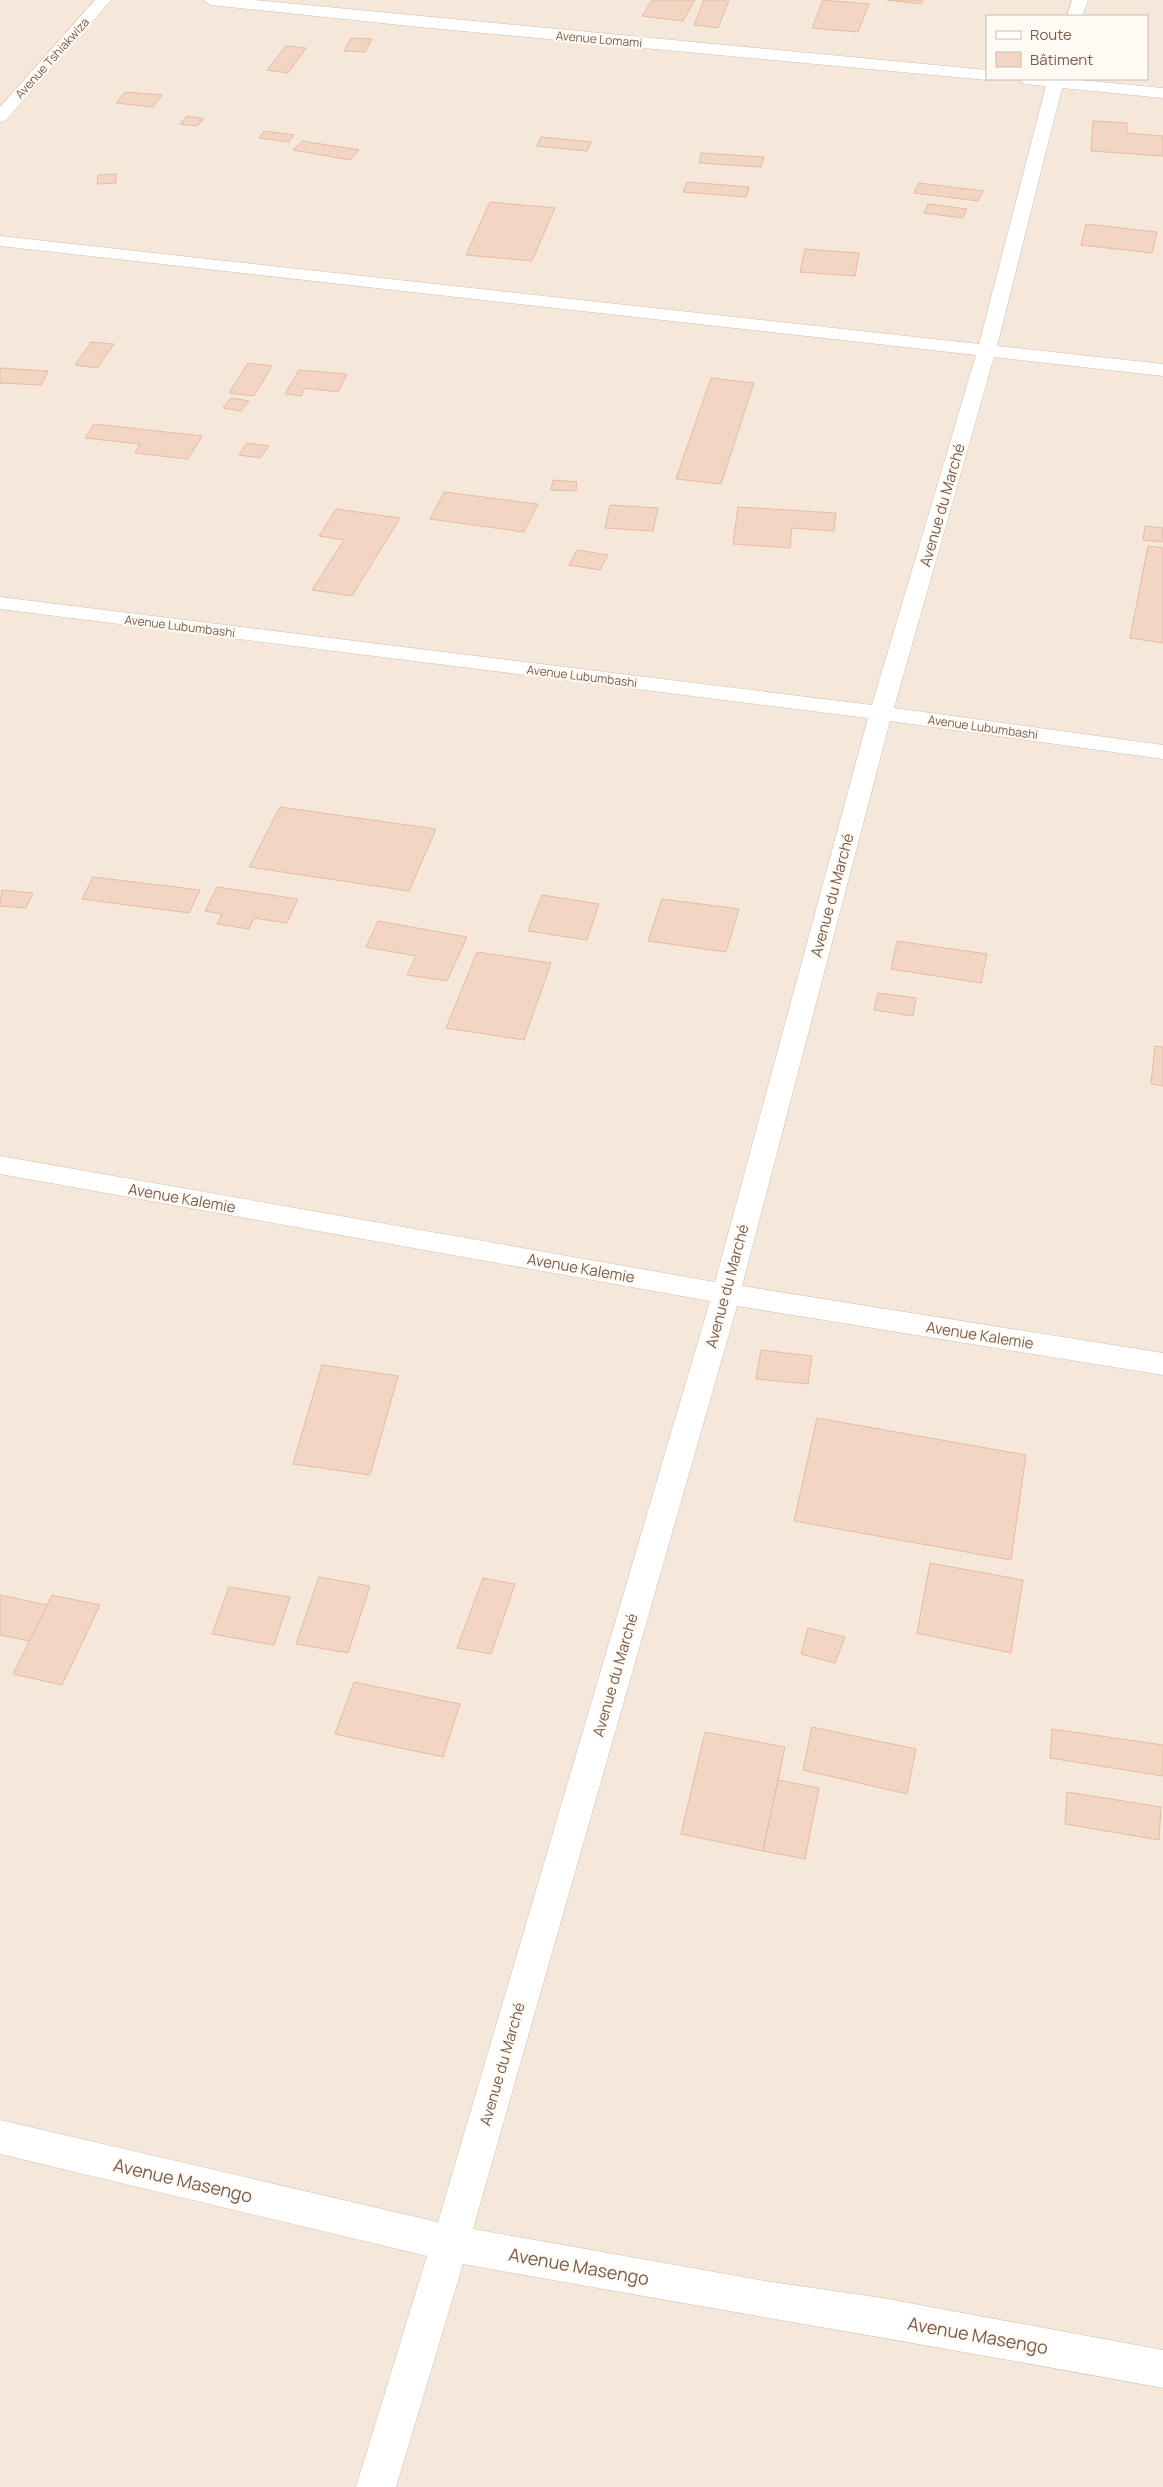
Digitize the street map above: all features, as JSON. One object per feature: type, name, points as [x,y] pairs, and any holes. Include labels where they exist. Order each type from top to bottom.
[{"type":"street","name":"Avenue Tshiakwiza","points":[[0,117],[103,0]]},
{"type":"street","name":"Avenue Lomami","points":[[211,0],[418,22],[986,75]]},
{"type":"street","points":[[1075,15],[1080,0]]},
{"type":"street","points":[[1055,80],[1163,93]]},
{"type":"street","name":"Avenue du Marché","points":[[376,2487],[450,2243],[726,1294],[881,713],[987,350],[1055,80]]},
{"type":"street","points":[[0,241],[1163,370]]},
{"type":"street","name":"Avenue Lubumbashi","points":[[0,603],[881,713],[1163,752]]},
{"type":"street","name":"Avenue Kalemie","points":[[0,1165],[726,1294],[1163,1364]]},
{"type":"street","name":"Avenue Masengo","points":[[0,2137],[450,2243],[1163,2369]]},
{"type":"shaded area","points":[[0,0],[1163,0],[1163,2487],[0,2487]]},
{"type":"building","points":[[652,0],[695,0],[683,21],[642,16]]},
{"type":"building","points":[[704,0],[729,0],[718,28],[694,25]]},
{"type":"building","points":[[823,0],[869,4],[858,32],[812,28]]},
{"type":"building","points":[[887,0],[923,0],[921,4]]},
{"type":"building","points":[[351,38],[372,39],[365,52],[344,51]]},
{"type":"building","points":[[286,46],[306,48],[288,73],[267,70]]},
{"type":"building","points":[[125,92],[162,95],[153,107],[116,103]]},
{"type":"building","points":[[187,116],[204,119],[197,126],[180,124]]},
{"type":"building","points":[[1093,121],[1127,123],[1127,133],[1163,136],[1163,156],[1091,151]]},
{"type":"building","points":[[264,131],[294,135],[289,142],[259,138]]},
{"type":"building","points":[[541,137],[591,142],[587,151],[537,146]]},
{"type":"building","points":[[302,141],[359,150],[350,160],[293,150]]},
{"type":"building","points":[[701,153],[764,157],[761,167],[699,163]]},
{"type":"building","points":[[116,174],[116,183],[97,184],[98,175]]},
{"type":"building","points":[[687,182],[749,187],[746,197],[683,192]]},
{"type":"building","points":[[919,183],[983,191],[978,201],[914,193]]},
{"type":"building","points":[[490,202],[555,208],[532,261],[466,255]]},
{"type":"building","points":[[928,204],[967,209],[963,218],[924,213]]},
{"type":"building","points":[[1086,224],[1157,232],[1152,253],[1081,245]]},
{"type":"building","points":[[805,249],[859,253],[855,276],[800,272]]},
{"type":"building","points":[[91,342],[114,344],[97,368],[75,365]]},
{"type":"building","points":[[248,363],[272,366],[254,396],[229,393]]},
{"type":"building","points":[[0,368],[48,371],[41,385],[0,383]]},
{"type":"building","points":[[299,370],[347,374],[338,392],[305,388],[301,396],[285,394]]},
{"type":"building","points":[[711,378],[754,383],[721,484],[676,479]]},
{"type":"building","points":[[231,398],[249,401],[241,411],[223,408]]},
{"type":"building","points":[[94,424],[202,436],[188,459],[135,453],[140,444],[85,438]]},
{"type":"building","points":[[247,443],[269,446],[260,458],[239,455]]},
{"type":"building","points":[[553,480],[577,482],[576,491],[551,490]]},
{"type":"building","points":[[444,492],[538,504],[524,532],[430,519]]},
{"type":"building","points":[[610,505],[658,508],[653,531],[605,528]]},
{"type":"building","points":[[738,507],[836,513],[834,531],[792,528],[790,548],[733,544]]},
{"type":"building","points":[[336,509],[400,518],[352,596],[312,590],[344,540],[319,536]]},
{"type":"building","points":[[1145,526],[1163,528],[1162,542],[1143,540]]},
{"type":"building","points":[[1148,546],[1163,548],[1163,643],[1130,638]]},
{"type":"building","points":[[577,550],[608,555],[600,570],[569,565]]},
{"type":"building","points":[[280,807],[436,829],[409,891],[249,867]]},
{"type":"building","points":[[93,877],[200,890],[189,913],[82,899]]},
{"type":"building","points":[[217,887],[298,899],[287,923],[254,918],[249,929],[217,924],[222,914],[205,911]]},
{"type":"building","points":[[2,890],[33,893],[26,908],[0,906]]},
{"type":"building","points":[[542,895],[599,904],[587,940],[528,931]]},
{"type":"building","points":[[662,899],[739,909],[726,952],[648,941]]},
{"type":"building","points":[[378,921],[467,937],[447,981],[407,975],[416,956],[366,947]]},
{"type":"building","points":[[897,941],[987,954],[981,983],[891,969]]},
{"type":"building","points":[[477,952],[551,963],[524,1040],[446,1028]]},
{"type":"building","points":[[878,993],[916,998],[913,1016],[874,1010]]},
{"type":"building","points":[[1155,1046],[1163,1047],[1163,1086],[1151,1084]]},
{"type":"building","points":[[761,1350],[812,1356],[808,1384],[756,1379]]},
{"type":"building","points":[[322,1365],[398,1376],[370,1475],[293,1464]]},
{"type":"building","points":[[817,1418],[1026,1455],[1011,1560],[794,1521]]},
{"type":"building","points":[[930,1563],[1023,1580],[1011,1653],[917,1633]]},
{"type":"building","points":[[319,1577],[370,1586],[348,1653],[296,1644]]},
{"type":"building","points":[[483,1578],[515,1584],[491,1654],[457,1648]]},
{"type":"building","points":[[229,1587],[290,1597],[274,1645],[212,1634]]},
{"type":"building","points":[[0,1595],[47,1605],[30,1641],[0,1635]]},
{"type":"building","points":[[52,1595],[100,1605],[62,1685],[13,1674]]},
{"type":"building","points":[[808,1628],[845,1637],[835,1663],[801,1654]]},
{"type":"building","points":[[354,1682],[460,1704],[443,1757],[335,1734]]},
{"type":"building","points":[[812,1727],[916,1749],[907,1794],[803,1770]]},
{"type":"building","points":[[1052,1729],[1163,1745],[1163,1776],[1050,1758]]},
{"type":"building","points":[[705,1732],[785,1747],[763,1851],[681,1834]]},
{"type":"building","points":[[778,1780],[819,1788],[805,1859],[763,1851]]},
{"type":"building","points":[[1067,1792],[1161,1807],[1159,1840],[1065,1824]]}]
